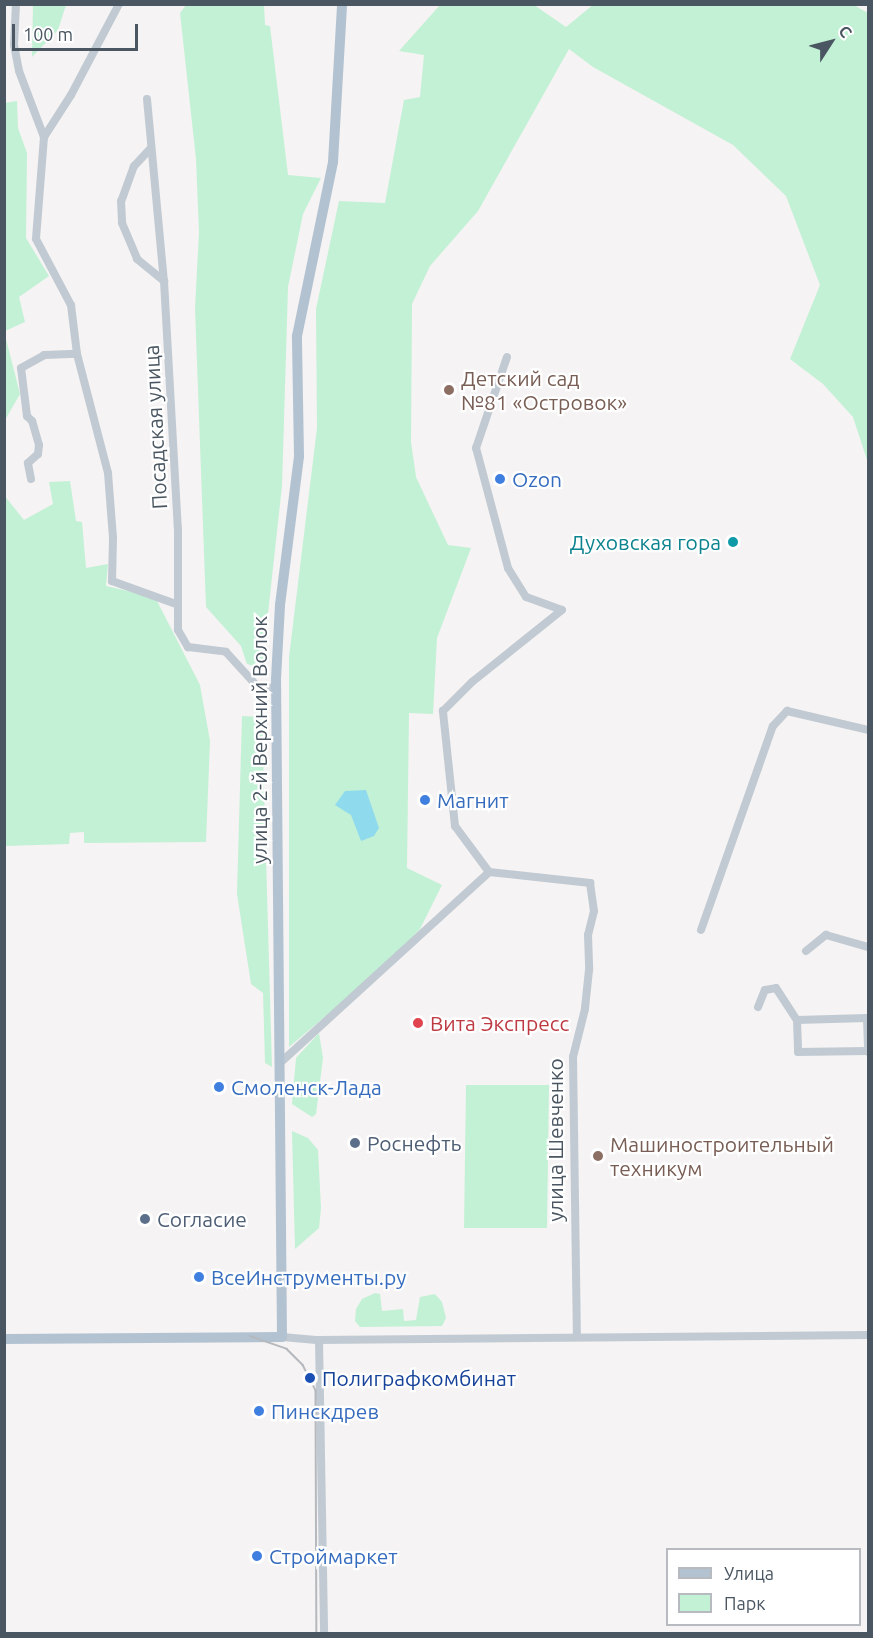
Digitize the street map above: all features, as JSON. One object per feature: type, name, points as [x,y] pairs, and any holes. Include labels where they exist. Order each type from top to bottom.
[{"type":"main road","name":"улица 2-й Верхний Волок","points":[[282,1336],[276,688],[280,605],[299,456],[297,336],[333,162],[342,4]]},
{"type":"main road","points":[[4,1339],[282,1336]]},
{"type":"street","points":[[16,4],[14,45],[19,70],[44,137],[36,239],[72,305],[77,354],[108,473],[113,538],[112,581],[176,604]]},
{"type":"street","points":[[44,137],[71,95],[119,4]]},
{"type":"street","name":"Посадская улица","points":[[147,99],[164,280],[178,529],[176,604],[178,630],[188,646],[226,652],[258,687],[276,688]]},
{"type":"street","points":[[151,148],[134,166],[121,201],[122,223],[137,259],[164,280]]},
{"type":"street","points":[[31,479],[28,463],[38,454],[39,446],[32,420],[27,416],[21,368],[44,355],[77,354]]},
{"type":"street","points":[[280,1063],[489,872],[455,826],[443,711],[472,682],[562,610],[526,597],[508,568],[476,448],[507,357]]},
{"type":"street","points":[[701,930],[773,726],[787,711],[868,730]]},
{"type":"street","name":"улица Шевченко","points":[[489,872],[590,883],[594,910],[588,935],[585,1009],[573,1057],[577,1336]]},
{"type":"street","points":[[806,951],[826,935],[868,947]]},
{"type":"street","points":[[758,1007],[765,990],[776,988],[797,1020],[798,1052],[868,1051],[867,1018],[797,1020]]},
{"type":"street","points":[[282,1336],[319,1340],[868,1335]]},
{"type":"street","points":[[319,1340],[324,1634]]},
{"type":"green space","points":[[594,4],[852,4],[868,13],[868,463],[853,417],[823,384],[790,359],[820,285],[786,196],[733,145],[593,67],[569,49],[478,211],[430,266],[412,304],[411,442],[416,477],[448,545],[471,548],[437,638],[433,714],[409,713],[407,868],[442,885],[420,929],[384,967],[289,1047],[289,657],[317,428],[316,309],[339,201],[385,203],[404,100],[420,97],[424,55],[399,51],[440,5],[534,5],[566,27]]},
{"type":"green space","points":[[33,5],[66,5],[58,30],[32,57]]},
{"type":"green space","points":[[186,5],[264,5],[265,25],[270,26],[288,175],[321,178],[303,214],[288,287],[282,486],[262,668],[247,664],[241,646],[206,607],[195,308],[199,232],[196,159],[180,13]]},
{"type":"green space","points":[[17,101],[18,128],[27,153],[26,238],[49,276],[19,297],[25,322],[5,331],[5,103]]},
{"type":"green space","points":[[5,335],[20,394],[4,420]]},
{"type":"green space","points":[[70,481],[76,521],[82,522],[86,568],[108,564],[106,586],[155,597],[200,685],[210,741],[206,842],[84,843],[84,832],[70,833],[69,844],[5,846],[4,495],[24,520],[53,504],[49,482]]},
{"type":"green space","points":[[242,716],[262,717],[272,1067],[265,1063],[263,993],[251,984],[237,894]]},
{"type":"green space","points":[[319,1033],[323,1058],[316,1114],[312,1117],[292,1104],[296,1058]]},
{"type":"green space","points":[[466,1085],[549,1085],[547,1228],[464,1228]]},
{"type":"green space","points":[[292,1131],[308,1138],[318,1150],[321,1208],[319,1228],[295,1249]]},
{"type":"green space","points":[[375,1293],[380,1294],[382,1311],[403,1309],[404,1321],[416,1320],[420,1297],[435,1294],[442,1302],[446,1318],[442,1326],[360,1327],[355,1321],[356,1309],[362,1299]]},
{"type":"water","points":[[366,790],[379,828],[374,836],[361,841],[351,815],[335,805],[345,791]]},
{"type":"tram line","points":[[250,1336],[287,1349],[303,1365],[316,1391],[317,1634]]},
{"type":"place","name":"Детский сад №81 «Островок»","points":[[449,390]]},
{"type":"place","name":"Ozon","points":[[500,479]]},
{"type":"place","name":"Духовская гора","points":[[733,542]]},
{"type":"place","name":"Магнит","points":[[425,800]]},
{"type":"place","name":"Вита Экспресс","points":[[418,1023]]},
{"type":"place","name":"Смоленск-Лада","points":[[219,1087]]},
{"type":"place","name":"Роснефть","points":[[355,1143]]},
{"type":"place","name":"Машиностроительный техникум","points":[[598,1156]]},
{"type":"place","name":"Согласие","points":[[145,1219]]},
{"type":"place","name":"ВсеИнструменты.ру","points":[[199,1277]]},
{"type":"place","name":"Полиграфкомбинат","points":[[310,1378]]},
{"type":"place","name":"Пинскдрев","points":[[259,1411]]},
{"type":"place","name":"Строймаркет","points":[[257,1556]]}]
